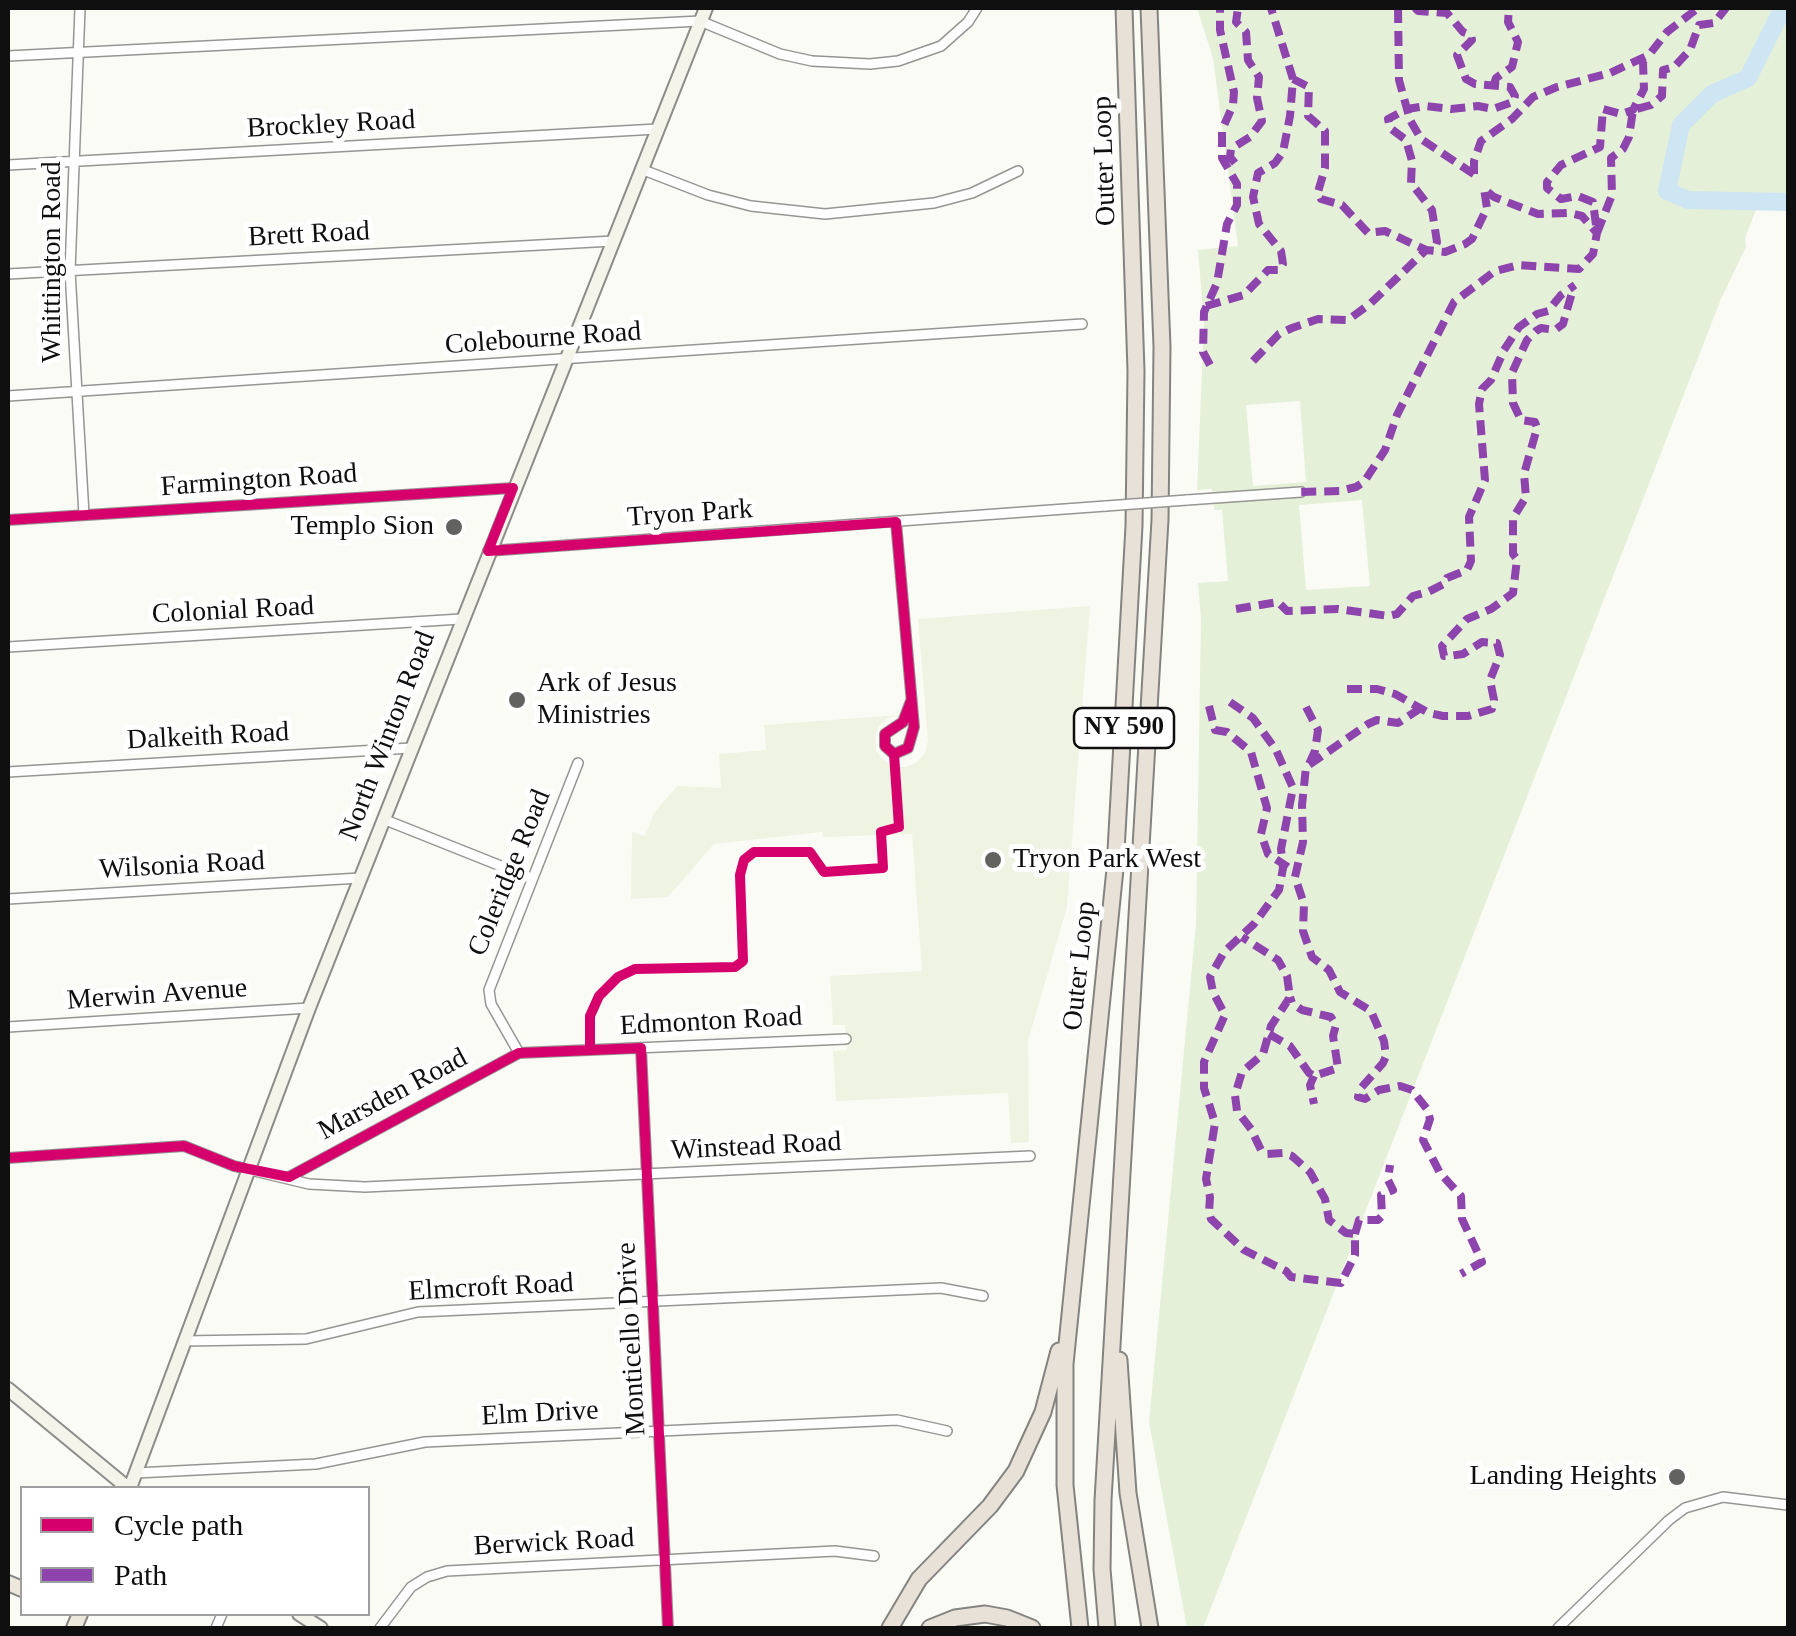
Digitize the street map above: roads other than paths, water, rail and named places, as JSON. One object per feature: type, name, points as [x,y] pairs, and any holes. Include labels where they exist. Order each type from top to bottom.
[{"type":"highway","name":"Outer Loop","points":[[1080,1628],[1068,1537],[1063,1451],[1065,1364],[1113,887],[1132,578],[1136,388],[1124,8]]},
{"type":"highway","name":"Outer Loop","points":[[1107,1628],[1102,1517],[1160,502],[1162,347],[1150,8]]},
{"type":"highway","points":[[1116,1276],[1126,1474],[1150,1628]]},
{"type":"highway","points":[[890,1628],[920,1579],[994,1501],[1022,1460],[1046,1402],[1072,1278]]},
{"type":"highway","points":[[930,1628],[979,1614],[1007,1618],[1032,1628]]},
{"type":"main road","name":"North Winton Road","points":[[130,1486],[309,1008],[703,14]]},
{"type":"main road","points":[[8,1390],[127,1486]]},
{"type":"street","name":"Whittington Road","points":[[80,8],[70,270],[84,515]]},
{"type":"street","points":[[8,56],[703,14],[780,54],[812,61],[870,64],[910,58],[941,46],[956,36],[977,8]]},
{"type":"street","name":"Brockley Road","points":[[8,165],[657,129]]},
{"type":"street","points":[[641,168],[751,206],[825,214],[934,203],[972,192],[1018,171]]},
{"type":"street","name":"Brett Road","points":[[8,274],[613,241]]},
{"type":"street","name":"Colebourne Road","points":[[8,396],[1082,324]]},
{"type":"street","name":"Farmington Road","points":[[8,520],[513,488]]},
{"type":"street","name":"Tryon Park","points":[[488,551],[1301,492]]},
{"type":"street","points":[[896,522],[911,701],[912,740],[908,748],[894,754],[886,746],[885,734],[904,722],[911,701]]},
{"type":"street","name":"Colonial Road","points":[[8,647],[461,619]]},
{"type":"street","name":"Dalkeith Road","points":[[8,772],[411,748]]},
{"type":"street","name":"Coleridge Road","points":[[519,1053],[491,1004],[488,990],[578,763]]},
{"type":"street","points":[[384,819],[531,878]]},
{"type":"street","name":"Wilsonia Road","points":[[8,899],[360,878]]},
{"type":"street","name":"Merwin Avenue","points":[[8,1026],[309,1008]]},
{"type":"street","name":"Edmonton Road","points":[[519,1053],[846,1039]]},
{"type":"street","name":"Monticello Drive","points":[[641,1048],[668,1628]]},
{"type":"street","name":"Marsden Road","points":[[288,1177],[519,1053]]},
{"type":"street","name":"Winstead Road","points":[[8,1158],[184,1146],[248,1169],[309,1184],[365,1187],[1030,1156]]},
{"type":"street","name":"Elmcroft Road","points":[[184,1341],[321,1337],[418,1312],[941,1288],[983,1296]]},
{"type":"street","name":"Elm Drive","points":[[136,1473],[316,1464],[425,1442],[897,1420],[947,1430]]},
{"type":"street","points":[[1558,1628],[1685,1508],[1723,1497],[1788,1505]]},
{"type":"street","name":"Berwick Road","points":[[380,1628],[411,1587],[447,1571],[835,1551],[874,1556]]},
{"type":"waterway","points":[[1783,8],[1748,78],[1712,94],[1681,125],[1667,191],[1688,200],[1788,202]]},
{"type":"place","name":"Templo Sion","points":[[454,527]]},
{"type":"place","name":"Ark of Jesus Ministries","points":[[517,700]]},
{"type":"place","name":"Tryon Park West","points":[[993,860]]},
{"type":"place","name":"Landing Heights","points":[[1677,1477]]}]
